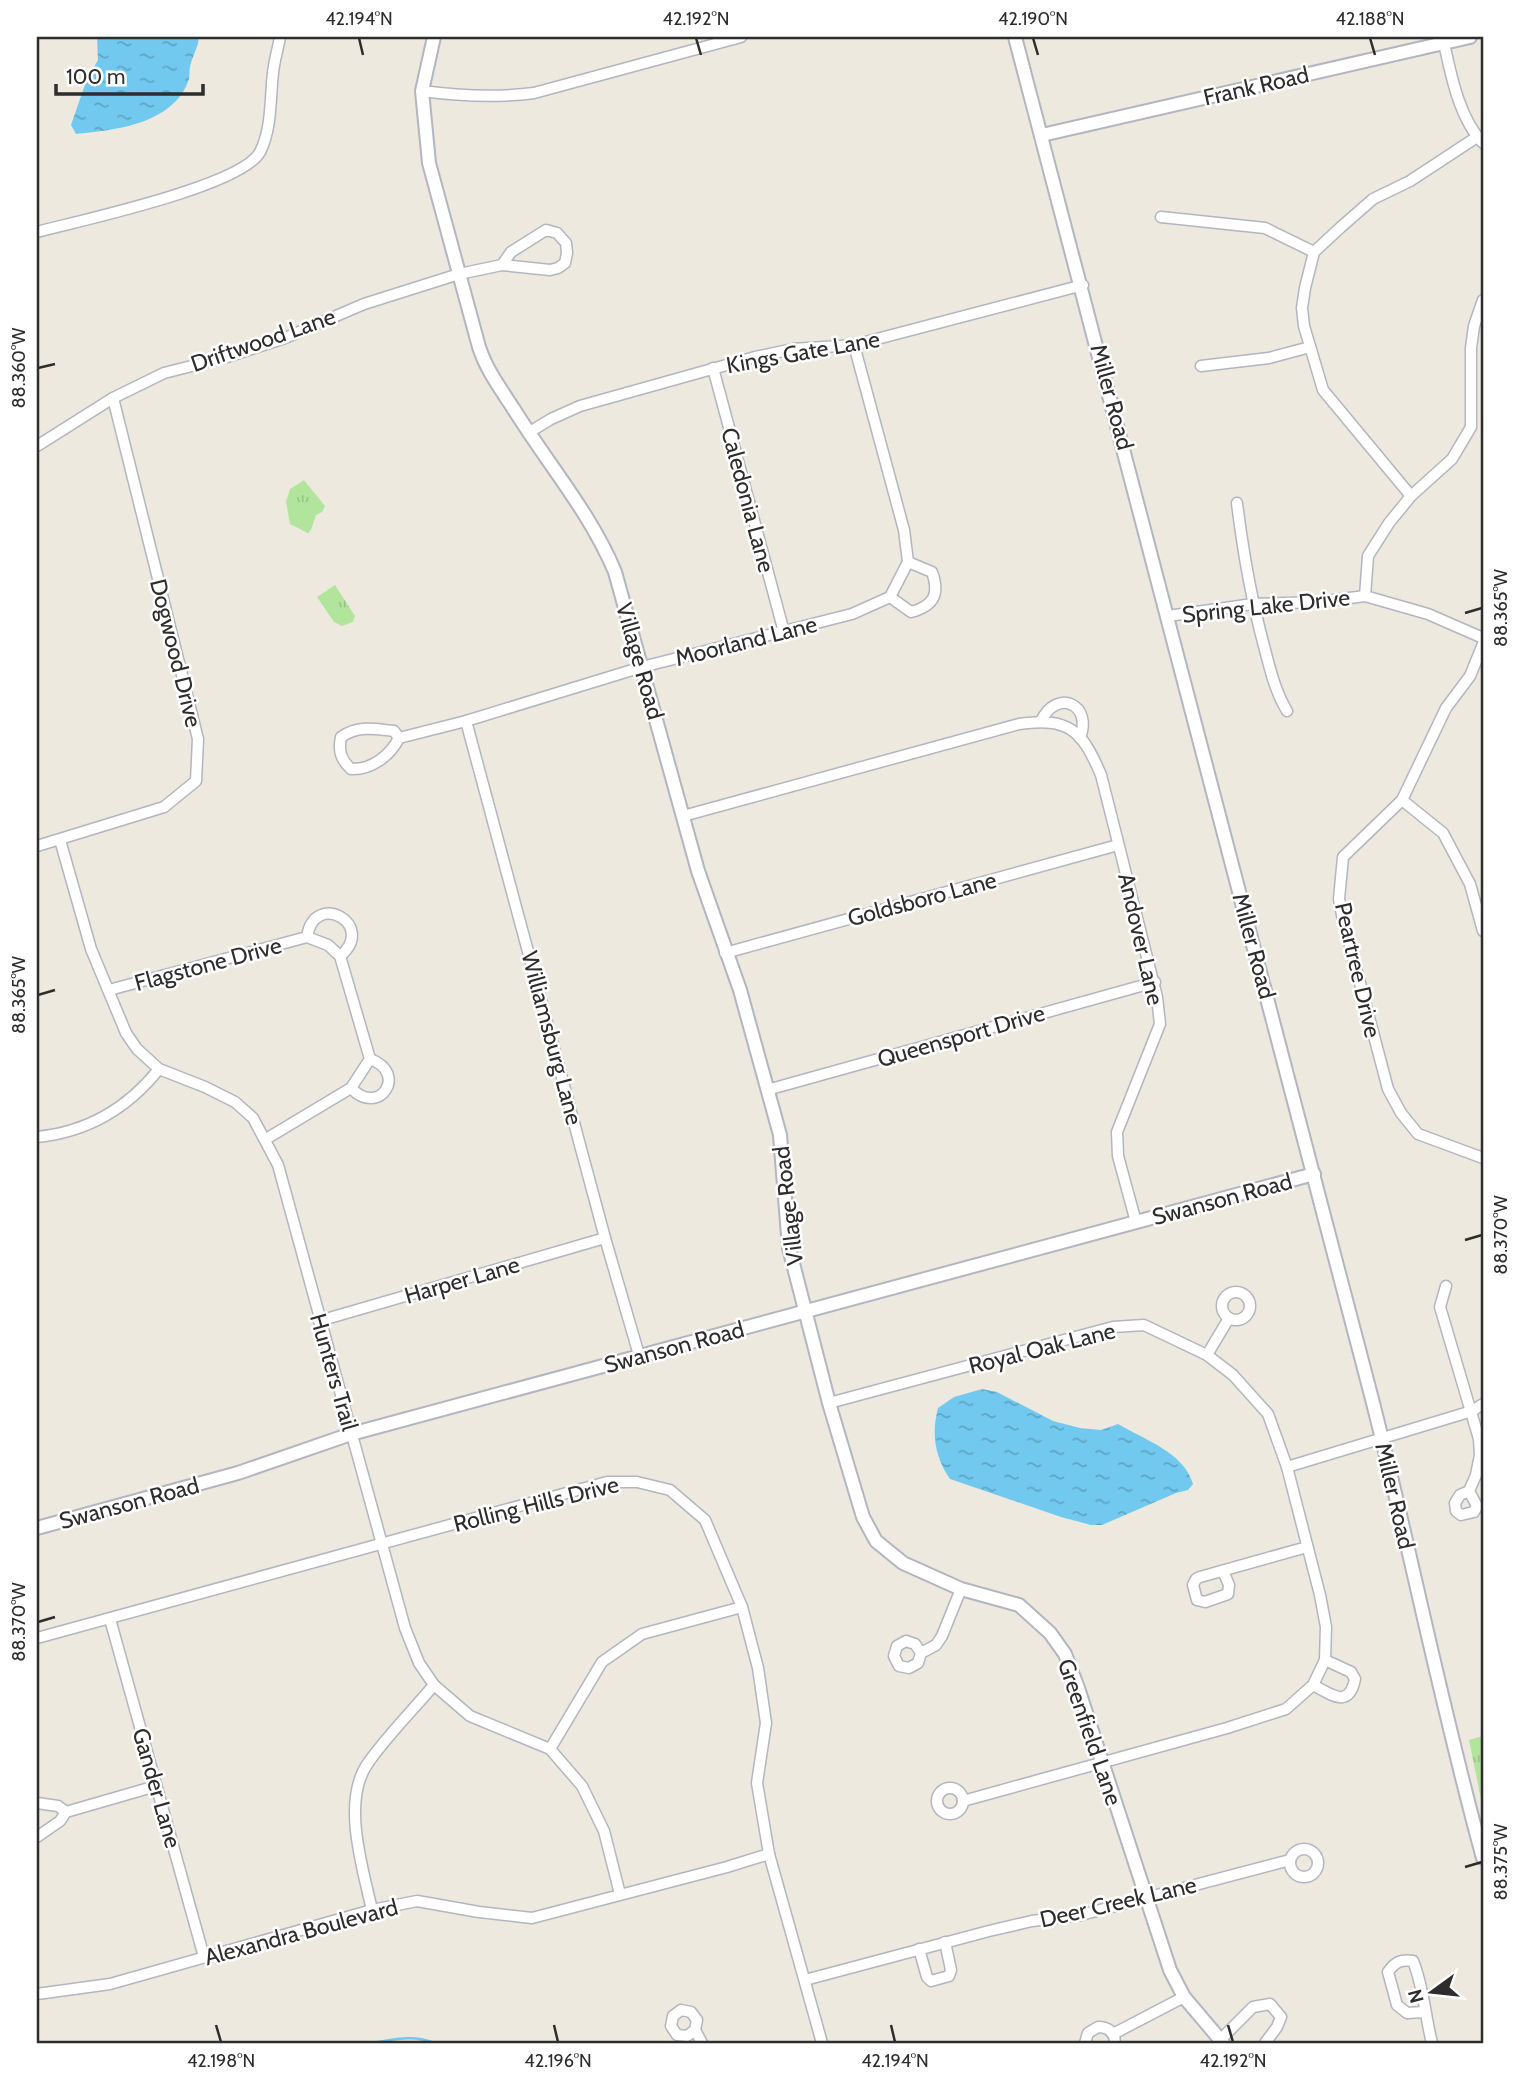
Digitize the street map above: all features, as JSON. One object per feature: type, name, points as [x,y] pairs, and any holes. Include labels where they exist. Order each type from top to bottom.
[{"type":"street","points":[[37,232],[144,204],[240,171],[259,155],[267,134],[273,70],[280,37]]},
{"type":"street","name":"Village Road","points":[[434,37],[422,91],[429,163],[484,363],[528,433],[591,523],[615,572],[683,816],[725,953],[740,990],[780,1135],[789,1248],[807,1311]]},
{"type":"street","points":[[422,91],[461,96],[534,93],[741,37]]},
{"type":"street","name":"Miller Road","points":[[1015,37],[1083,285],[1382,1438],[1458,1766],[1483,1858]]},
{"type":"street","name":"Frank Road","points":[[1041,135],[1470,37]]},
{"type":"street","points":[[1411,496],[1323,390],[1302,308],[1314,252],[1373,199],[1410,181],[1480,140],[1454,92],[1444,43]]},
{"type":"street","points":[[1161,217],[1265,228],[1314,252]]},
{"type":"street","name":"Driftwood Lane","points":[[37,446],[113,398],[164,373],[285,338],[364,304],[459,274],[502,265],[550,270],[558,268],[565,263],[566,243],[557,233],[546,230],[511,252],[502,265]]},
{"type":"street","name":"Kings Gate Lane","points":[[528,433],[566,411],[713,368],[793,349],[854,345],[1083,285]]},
{"type":"street","points":[[1365,596],[1368,556],[1389,523],[1411,496],[1452,459],[1471,428],[1471,348],[1474,326],[1483,300]]},
{"type":"street","points":[[854,345],[904,530],[908,562],[890,597],[911,612],[924,608],[934,598],[937,585],[932,572],[908,562]]},
{"type":"street","points":[[1201,366],[1269,358],[1310,347]]},
{"type":"street","name":"Caledonia Lane","points":[[713,368],[784,632]]},
{"type":"street","name":"Dogwood Drive","points":[[37,846],[164,807],[196,781],[198,739],[113,398]]},
{"type":"street","points":[[1237,503],[1253,604],[1276,693],[1287,711]]},
{"type":"street","name":"Spring Lake Drive","points":[[1168,616],[1253,604],[1318,602],[1365,596],[1428,614],[1483,638]]},
{"type":"street","name":"Moorland Lane","points":[[399,738],[394,731],[363,728],[341,737],[339,747],[344,763],[351,769],[363,769],[393,750],[399,738],[466,721],[642,667],[852,614],[890,597]]},
{"type":"street","name":"Peartree Drive","points":[[1483,644],[1470,676],[1446,708],[1402,800],[1343,857],[1339,900],[1388,1089],[1401,1113],[1418,1134],[1483,1158]]},
{"type":"street","name":"Andover Lane","points":[[1041,721],[1047,709],[1059,703],[1072,704],[1082,713],[1085,726],[1080,738]]},
{"type":"street","name":"Williamsburg Lane","points":[[466,721],[639,1355]]},
{"type":"street","name":"Andover Lane","points":[[683,816],[1019,724],[1041,721],[1069,728],[1089,746],[1101,775],[1155,982],[1160,1024],[1117,1132],[1118,1156],[1136,1222]]},
{"type":"street","points":[[1402,800],[1443,833],[1470,884],[1483,931]]},
{"type":"street","name":"Hunters Trail","points":[[60,840],[90,949],[126,1033],[137,1049],[159,1069],[234,1102],[253,1118],[278,1165],[405,1628],[419,1663],[434,1685],[470,1716],[550,1749],[582,1786],[604,1830],[620,1894]]},
{"type":"street","name":"Goldsboro Lane","points":[[725,953],[1118,845]]},
{"type":"street","name":"Flagstone Drive","points":[[109,990],[307,937],[328,945],[340,956],[352,941],[352,932],[341,916],[332,913],[314,920],[307,937]]},
{"type":"street","points":[[266,1139],[351,1088],[370,1059],[340,956]]},
{"type":"street","name":"Queensport Drive","points":[[767,1090],[1155,982]]},
{"type":"street","points":[[351,1088],[359,1097],[371,1100],[382,1095],[389,1085],[388,1073],[381,1063],[370,1059]]},
{"type":"street","points":[[37,1137],[83,1128],[115,1111],[141,1092],[159,1069]]},
{"type":"street","name":"Swanson Road","points":[[37,1528],[238,1473],[351,1434],[1314,1174]]},
{"type":"street","name":"Harper Lane","points":[[320,1321],[605,1238]]},
{"type":"street","points":[[1446,1286],[1440,1307],[1472,1411],[1480,1455],[1469,1491]]},
{"type":"street","name":"Greenfield Lane","points":[[807,1311],[863,1517],[876,1541],[902,1563],[961,1589],[1020,1605],[1050,1633],[1065,1654],[1074,1676],[1170,1970],[1184,1997],[1222,2042],[1253,2007],[1270,2004],[1281,2017],[1265,2043]]},
{"type":"street","points":[[1207,1355],[1229,1318]]},
{"type":"street","name":"Royal Oak Lane","points":[[830,1403],[1113,1327],[1144,1325],[1207,1355],[1233,1375],[1268,1414],[1287,1468],[1326,1626],[1325,1660],[1313,1685],[1286,1709],[1227,1728],[963,1801]]},
{"type":"street","points":[[1287,1468],[1472,1411],[1483,1404]]},
{"type":"street","name":"Rolling Hills Drive","points":[[37,1639],[607,1482],[637,1482],[670,1490],[705,1520],[742,1607],[758,1668],[766,1723],[757,1783],[769,1854],[822,2043]]},
{"type":"street","points":[[1223,1571],[1307,1547]]},
{"type":"street","points":[[921,1653],[936,1645],[943,1636],[961,1589]]},
{"type":"street","points":[[550,1749],[602,1662],[642,1634],[742,1607]]},
{"type":"street","name":"Gander Lane","points":[[110,1619],[204,1957]]},
{"type":"street","points":[[1313,1685],[1337,1698],[1345,1697],[1352,1690],[1355,1679],[1351,1672],[1325,1660]]},
{"type":"street","points":[[372,1910],[356,1836],[355,1799],[366,1765],[434,1685]]},
{"type":"street","points":[[37,1837],[60,1821],[66,1812],[156,1786]]},
{"type":"street","points":[[37,1803],[58,1806],[66,1812]]},
{"type":"street","name":"Alexandra Boulevard","points":[[37,1994],[110,1984],[372,1910],[417,1901],[532,1918],[769,1854]]},
{"type":"street","name":"Deer Creek Lane","points":[[804,1980],[1032,1921],[1081,1915],[1290,1860]]},
{"type":"street","points":[[919,1949],[927,1977],[931,1981],[949,1976],[951,1970],[945,1942]]},
{"type":"street","points":[[1424,2012],[1407,2013],[1397,2005],[1388,1972],[1394,1964],[1403,1960],[1413,1961],[1422,1983],[1424,2012],[1432,2043]]},
{"type":"street","points":[[1085,2043],[1088,2033],[1098,2027],[1104,2027],[1114,2038],[1184,1997]]},
{"type":"street","points":[[695,2030],[702,2043]]},
{"type":"green space","points":[[304,480],[325,506],[322,512],[316,515],[308,533],[290,524],[286,502],[290,489]]},
{"type":"green space","points":[[335,585],[355,616],[353,622],[342,626],[334,622],[317,597]]},
{"type":"green space","points":[[1483,1736],[1483,1809],[1469,1740]]},
{"type":"water","points":[[97,37],[199,37],[190,65],[189,79],[171,106],[142,122],[76,134],[71,125],[87,79],[98,60]]},
{"type":"water","points":[[982,1389],[997,1392],[1053,1421],[1080,1428],[1101,1430],[1118,1424],[1172,1455],[1189,1473],[1193,1484],[1188,1490],[1102,1525],[1091,1525],[950,1479],[936,1445],[938,1408],[954,1397]]},
{"type":"waterway","points":[[371,2043],[411,2038],[434,2043]]}]
